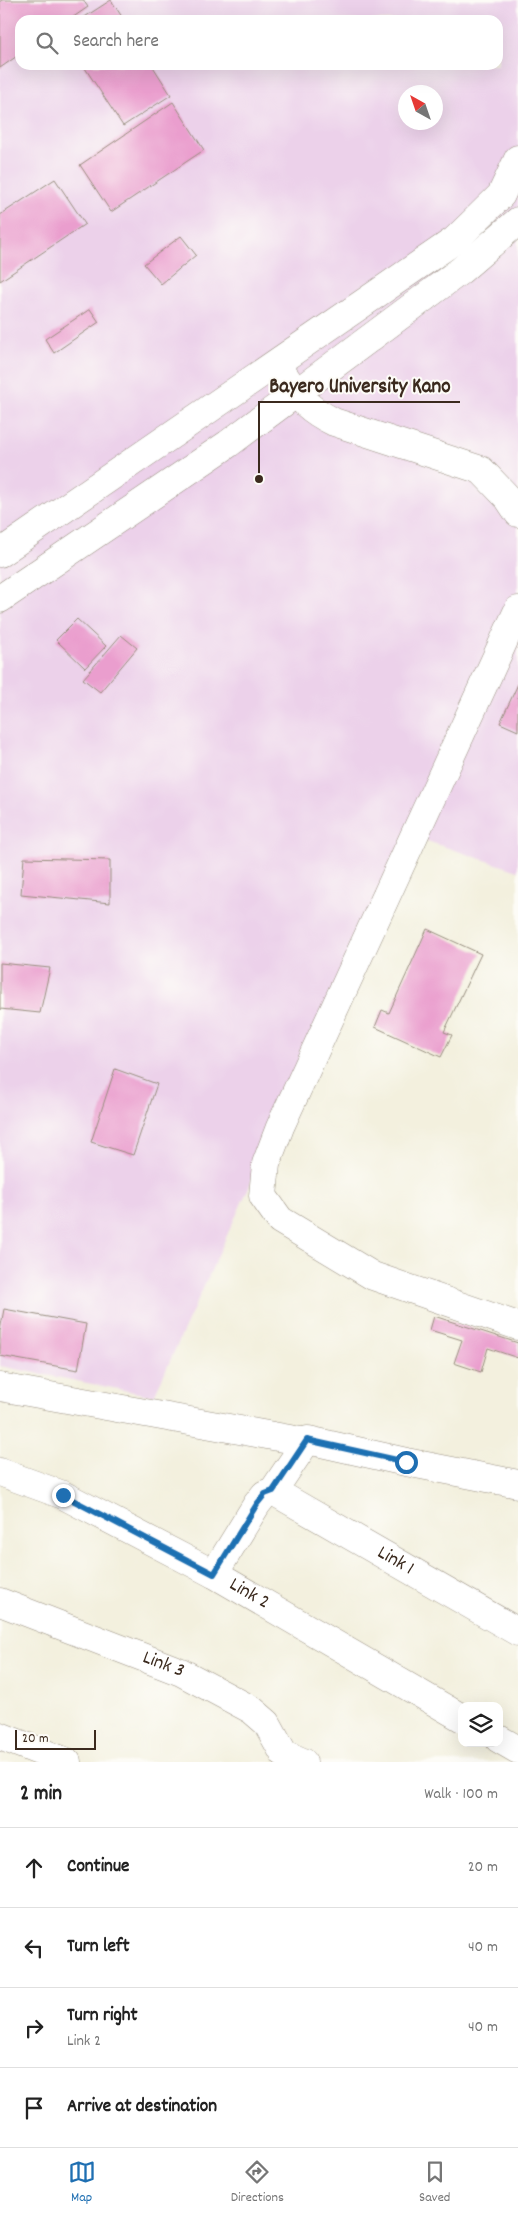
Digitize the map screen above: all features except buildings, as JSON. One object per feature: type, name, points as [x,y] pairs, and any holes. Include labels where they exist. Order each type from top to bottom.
[{"type":"street","points":[[0,553],[455,240],[501,195],[518,159]]},
{"type":"street","points":[[0,599],[228,444],[460,271],[518,221]]},
{"type":"street","points":[[276,363],[296,394],[312,411],[334,422],[481,470],[508,498],[518,513]]},
{"type":"street","points":[[518,610],[280,1127],[266,1164],[263,1196],[280,1220],[373,1276],[518,1326]]},
{"type":"street","points":[[0,1387],[306,1442],[308,1440],[518,1484]]},
{"type":"street","points":[[214,1574],[257,1504],[265,1494],[273,1491],[306,1442]]},
{"type":"street","name":"Link 2","points":[[0,1472],[63,1495],[214,1574],[458,1716]]},
{"type":"street","name":"Link 1","points":[[273,1491],[518,1632]]},
{"type":"street","name":"Link 3","points":[[0,1602],[181,1672],[252,1710],[267,1723],[284,1754],[303,1762]]},
{"type":"street","points":[[0,1736],[67,1762]]},
{"type":"street","points":[[503,1742],[518,1750]]},
{"type":"shaded area","points":[[0,0],[518,0],[518,871],[409,835],[154,1396],[0,1366]]},
{"type":"place","name":"Bayero University Kano","points":[[259,479]]},
{"type":"route","points":[[63,1495],[214,1574],[257,1504],[265,1494],[273,1491],[307,1440],[406,1462]]}]
